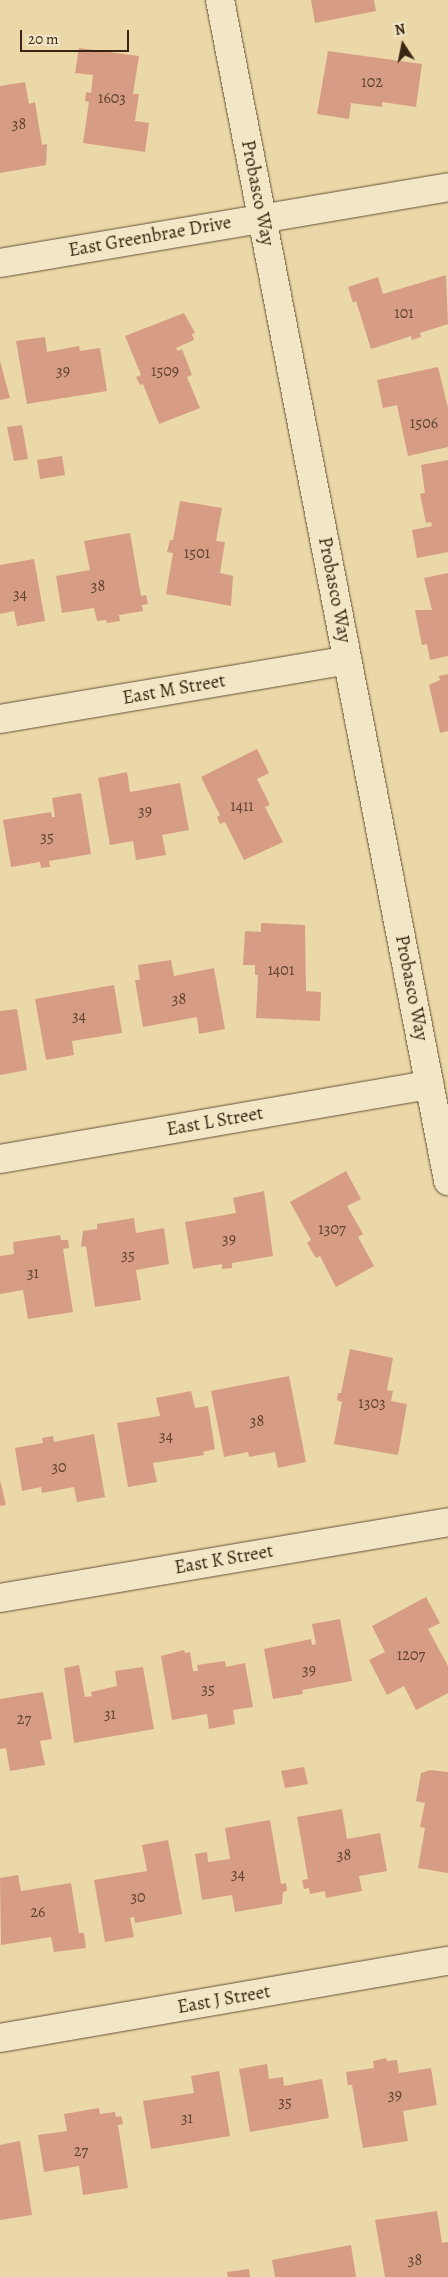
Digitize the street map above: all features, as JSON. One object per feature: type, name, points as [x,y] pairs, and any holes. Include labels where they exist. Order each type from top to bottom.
[{"type":"street","name":"Probasco Way","points":[[220,0],[448,1181]]},
{"type":"street","name":"East Greenbrae Drive","points":[[0,263],[448,186]]},
{"type":"street","name":"East M Street","points":[[0,720],[347,660]]},
{"type":"street","name":"East L Street","points":[[0,1159],[430,1085]]},
{"type":"street","name":"East K Street","points":[[0,1598],[448,1522]]},
{"type":"street","name":"East J Street","points":[[0,2038],[448,1961]]},
{"type":"building","points":[[311,0],[374,0],[376,11],[315,23]]},
{"type":"building","points":[[79,48],[139,56],[133,94],[139,94],[135,121],[149,123],[145,152],[83,143],[89,102],[85,101],[86,92],[91,93],[93,75],[75,73]]},
{"type":"building","points":[[328,51],[422,64],[416,107],[382,102],[382,107],[351,103],[349,119],[317,114]]},
{"type":"building","points":[[25,82],[29,104],[35,102],[42,145],[47,144],[46,165],[0,173],[0,86]]},
{"type":"building","points":[[446,275],[448,324],[420,333],[421,337],[412,340],[411,336],[371,349],[356,301],[353,303],[348,287],[378,277],[383,294]]},
{"type":"building","points":[[184,313],[195,333],[192,334],[194,340],[176,348],[178,351],[182,349],[192,375],[187,377],[200,408],[159,424],[143,384],[140,385],[136,377],[141,375],[125,336]]},
{"type":"building","points":[[45,337],[47,352],[79,346],[80,351],[100,348],[107,391],[27,404],[16,341]]},
{"type":"building","points":[[0,361],[10,398],[0,400]]},
{"type":"building","points":[[438,367],[448,408],[448,447],[408,456],[397,405],[383,408],[377,380]]},
{"type":"building","points":[[22,425],[28,459],[14,461],[7,427]]},
{"type":"building","points":[[62,456],[65,475],[40,479],[37,460]]},
{"type":"building","points":[[448,460],[448,552],[417,558],[412,530],[432,526],[431,522],[426,523],[420,494],[425,493],[421,465]]},
{"type":"building","points":[[180,501],[222,508],[216,541],[225,542],[220,573],[233,576],[231,606],[166,594],[173,553],[167,552],[170,540],[173,540]]},
{"type":"building","points":[[130,533],[141,596],[146,595],[148,604],[142,605],[143,611],[119,615],[120,621],[107,623],[106,620],[97,621],[94,608],[62,613],[56,576],[90,570],[84,541]]},
{"type":"building","points":[[34,559],[45,621],[17,626],[14,611],[0,614],[0,565]]},
{"type":"building","points":[[448,573],[448,656],[430,660],[427,644],[422,645],[415,610],[432,610],[424,578]]},
{"type":"building","points":[[448,674],[448,731],[440,733],[429,685],[440,680],[439,676]]},
{"type":"building","points":[[257,749],[269,773],[257,779],[270,805],[265,807],[283,842],[244,860],[225,822],[220,824],[217,817],[220,815],[201,777]]},
{"type":"building","points":[[127,772],[130,792],[180,783],[189,830],[162,835],[166,855],[136,860],[133,841],[110,845],[98,778]]},
{"type":"building","points":[[81,793],[91,854],[49,861],[50,867],[41,868],[40,862],[11,867],[3,820],[51,812],[52,817],[55,817],[52,798]]},
{"type":"building","points":[[261,923],[305,925],[306,991],[321,992],[320,1021],[256,1018],[258,975],[255,975],[255,965],[243,965],[245,931],[261,932]]},
{"type":"building","points":[[171,960],[174,976],[214,968],[225,1029],[199,1034],[197,1017],[143,1027],[135,980],[140,980],[138,965]]},
{"type":"building","points":[[114,985],[122,1033],[72,1041],[74,1055],[46,1060],[35,999]]},
{"type":"building","points":[[17,1009],[27,1070],[0,1075],[0,1011]]},
{"type":"building","points":[[346,1171],[361,1199],[347,1206],[363,1234],[358,1237],[374,1266],[336,1287],[320,1256],[316,1258],[307,1243],[311,1240],[290,1202]]},
{"type":"building","points":[[264,1191],[273,1256],[232,1263],[232,1268],[222,1269],[222,1264],[193,1269],[185,1222],[236,1213],[233,1198]]},
{"type":"building","points":[[134,1218],[136,1233],[164,1228],[169,1264],[136,1270],[141,1300],[95,1307],[86,1246],[81,1247],[83,1231],[97,1229],[97,1224]]},
{"type":"building","points":[[60,1235],[61,1240],[68,1240],[69,1248],[63,1249],[73,1312],[28,1319],[23,1290],[0,1294],[0,1256],[14,1254],[13,1242]]},
{"type":"building","points":[[350,1349],[393,1358],[387,1390],[393,1391],[391,1401],[407,1404],[398,1455],[334,1444],[342,1402],[337,1400],[338,1393],[341,1393]]},
{"type":"building","points":[[289,1376],[306,1462],[278,1468],[275,1452],[249,1457],[248,1452],[224,1457],[211,1391]]},
{"type":"building","points":[[191,1391],[195,1408],[208,1406],[215,1449],[203,1452],[204,1455],[153,1463],[157,1482],[128,1487],[117,1423],[160,1416],[156,1398]]},
{"type":"building","points":[[94,1434],[105,1497],[77,1502],[74,1487],[42,1493],[41,1487],[22,1491],[15,1448],[43,1443],[42,1438],[53,1436],[54,1442]]},
{"type":"building","points":[[0,1480],[6,1505],[0,1506]]},
{"type":"building","points":[[426,1597],[440,1623],[428,1629],[448,1666],[448,1693],[416,1710],[404,1686],[387,1695],[369,1660],[385,1652],[372,1626]]},
{"type":"building","points":[[340,1619],[352,1681],[302,1690],[303,1694],[273,1699],[264,1649],[311,1639],[312,1645],[316,1644],[312,1624]]},
{"type":"building","points":[[184,1650],[185,1653],[190,1652],[193,1671],[198,1671],[197,1665],[225,1661],[226,1667],[245,1663],[253,1707],[233,1710],[235,1724],[209,1729],[207,1714],[172,1720],[161,1656]]},
{"type":"building","points":[[79,1665],[85,1697],[92,1696],[91,1692],[117,1686],[115,1671],[143,1667],[154,1729],[74,1743],[64,1668]]},
{"type":"building","points":[[43,1692],[52,1739],[40,1741],[45,1765],[10,1771],[6,1748],[0,1749],[0,1699]]},
{"type":"building","points":[[304,1767],[308,1784],[285,1788],[281,1771]]},
{"type":"building","points":[[430,1770],[448,1772],[448,1873],[418,1868],[425,1828],[420,1827],[425,1803],[416,1801],[421,1773]]},
{"type":"building","points":[[342,1809],[347,1839],[380,1833],[387,1871],[359,1876],[362,1891],[326,1898],[325,1891],[310,1894],[309,1888],[304,1889],[302,1880],[308,1879],[297,1817]]},
{"type":"building","points":[[270,1820],[281,1884],[286,1883],[287,1891],[283,1892],[282,1904],[235,1912],[232,1895],[202,1900],[195,1854],[207,1852],[208,1862],[230,1859],[225,1828]]},
{"type":"building","points":[[168,1840],[182,1914],[135,1923],[134,1917],[130,1918],[134,1937],[105,1942],[94,1880],[147,1871],[142,1845]]},
{"type":"building","points":[[18,1875],[21,1891],[71,1883],[79,1933],[84,1933],[86,1948],[54,1952],[51,1937],[1,1945],[0,1878]]},
{"type":"building","points":[[386,2058],[387,2061],[397,2060],[399,2073],[431,2068],[437,2105],[403,2111],[408,2141],[363,2148],[352,2085],[348,2085],[346,2072],[374,2068],[373,2061]]},
{"type":"building","points":[[267,2064],[269,2079],[283,2077],[284,2086],[322,2079],[329,2118],[250,2132],[239,2069]]},
{"type":"building","points":[[219,2071],[230,2136],[151,2149],[143,2101],[194,2093],[191,2076]]},
{"type":"building","points":[[99,2108],[100,2114],[115,2112],[116,2117],[121,2116],[123,2124],[118,2125],[128,2188],[83,2195],[79,2166],[44,2172],[38,2135],[67,2131],[64,2114]]},
{"type":"building","points":[[20,2141],[32,2215],[0,2220],[0,2145]]},
{"type":"building","points":[[437,2211],[442,2243],[448,2242],[448,2277],[385,2277],[375,2220]]},
{"type":"building","points":[[351,2245],[356,2277],[275,2277],[272,2260]]},
{"type":"building","points":[[249,2269],[250,2277],[228,2277],[227,2272]]}]
